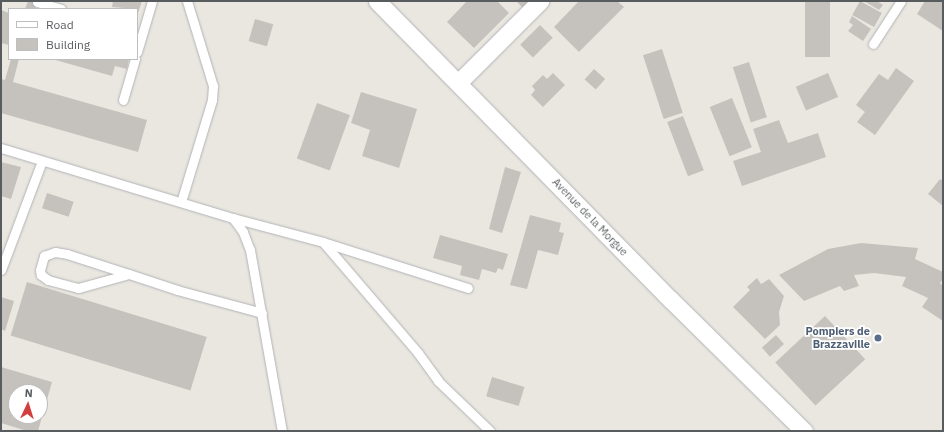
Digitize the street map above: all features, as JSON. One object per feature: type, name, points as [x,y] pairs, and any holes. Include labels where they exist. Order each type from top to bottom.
[{"type":"street","name":"Avenue de la Morgue","points":[[377,1],[459,82],[671,300],[804,431]]},
{"type":"street","points":[[459,82],[540,1]]},
{"type":"lane","points":[[138,45],[140,32],[152,1]]},
{"type":"lane","points":[[180,202],[212,100],[213,86],[188,1]]},
{"type":"lane","points":[[873,44],[901,1]]},
{"type":"lane","points":[[37,2],[58,8]]},
{"type":"lane","points":[[123,100],[135,60]]},
{"type":"lane","points":[[1,148],[233,218],[323,242],[468,288]]},
{"type":"lane","points":[[1,270],[42,161]]},
{"type":"lane","points":[[233,218],[243,232],[250,250],[282,431]]},
{"type":"lane","points":[[323,242],[418,353],[438,381],[490,431]]},
{"type":"lane","points":[[129,274],[78,288],[48,280],[41,275],[40,270],[44,256],[55,252],[262,313]]},
{"type":"building","points":[[28,1],[37,1],[35,8],[25,8]]},
{"type":"building","points":[[113,1],[142,1],[138,13],[138,8],[112,7]]},
{"type":"building","points":[[467,1],[497,1],[509,13],[474,48],[447,22]]},
{"type":"building","points":[[516,1],[532,1],[524,9]]},
{"type":"building","points":[[579,1],[617,1],[624,7],[579,52],[554,27]]},
{"type":"building","points":[[805,1],[830,1],[830,57],[805,57]]},
{"type":"building","points":[[860,1],[882,13],[874,27],[852,15]]},
{"type":"building","points":[[864,1],[877,1],[883,5],[879,10]]},
{"type":"building","points":[[925,1],[943,1],[943,31],[917,14]]},
{"type":"building","points":[[1,10],[8,13],[8,45],[1,43]]},
{"type":"building","points":[[852,16],[871,29],[863,41],[848,31],[853,25],[849,22]]},
{"type":"building","points":[[255,19],[273,24],[267,46],[249,41]]},
{"type":"building","points":[[540,25],[553,38],[533,58],[520,45]]},
{"type":"building","points":[[662,49],[683,113],[664,119],[643,55]]},
{"type":"building","points":[[11,60],[19,60],[13,82],[147,120],[138,152],[1,113],[1,79],[5,80]]},
{"type":"building","points":[[56,60],[129,60],[127,69],[115,66],[112,76]]},
{"type":"building","points":[[749,62],[767,117],[751,122],[733,67]]},
{"type":"building","points":[[896,68],[914,81],[875,135],[857,122],[865,112],[856,105],[879,74],[888,80]]},
{"type":"building","points":[[594,69],[605,79],[596,89],[585,79]]},
{"type":"building","points":[[553,73],[565,85],[543,107],[531,95],[535,90],[532,86],[543,75],[547,79]]},
{"type":"building","points":[[828,73],[838,97],[806,111],[796,87]]},
{"type":"building","points":[[361,92],[417,109],[399,168],[362,156],[370,130],[351,123]]},
{"type":"building","points":[[732,98],[752,147],[730,156],[710,107]]},
{"type":"building","points":[[317,103],[350,115],[330,170],[297,158]]},
{"type":"building","points":[[683,116],[704,170],[688,176],[667,122]]},
{"type":"building","points":[[779,120],[788,143],[818,133],[826,157],[742,186],[733,161],[761,152],[753,129]]},
{"type":"building","points":[[1,162],[21,167],[11,199],[1,196]]},
{"type":"building","points":[[505,167],[521,172],[502,233],[489,229]]},
{"type":"building","points":[[940,179],[943,181],[943,206],[928,194]]},
{"type":"building","points":[[47,193],[74,202],[69,217],[42,208]]},
{"type":"building","points":[[530,215],[561,223],[559,232],[564,233],[558,255],[538,250],[527,289],[510,285]]},
{"type":"building","points":[[440,235],[508,254],[503,270],[498,268],[496,273],[482,269],[479,280],[460,275],[462,266],[433,258]]},
{"type":"building","points":[[861,243],[918,248],[915,259],[943,272],[943,279],[940,283],[943,286],[943,321],[922,307],[928,298],[902,286],[906,277],[874,273],[854,275],[859,286],[844,291],[840,286],[804,301],[779,275],[828,249]]},
{"type":"building","points":[[757,278],[761,284],[769,279],[784,296],[779,312],[780,325],[765,339],[733,307],[750,290],[747,287]]},
{"type":"building","points":[[27,282],[207,337],[190,391],[11,336]]},
{"type":"building","points":[[1,297],[14,301],[5,331],[1,329]]},
{"type":"building","points":[[825,316],[865,359],[816,406],[775,362]]},
{"type":"building","points":[[776,335],[784,344],[770,357],[762,348]]},
{"type":"building","points":[[1,367],[52,382],[48,396],[48,384],[8,384],[8,424],[40,424],[38,431],[27,431],[1,423]]},
{"type":"building","points":[[492,377],[525,387],[519,406],[486,396]]},
{"type":"place","name":"Pompiers de Brazzaville","points":[[878,338]]}]
